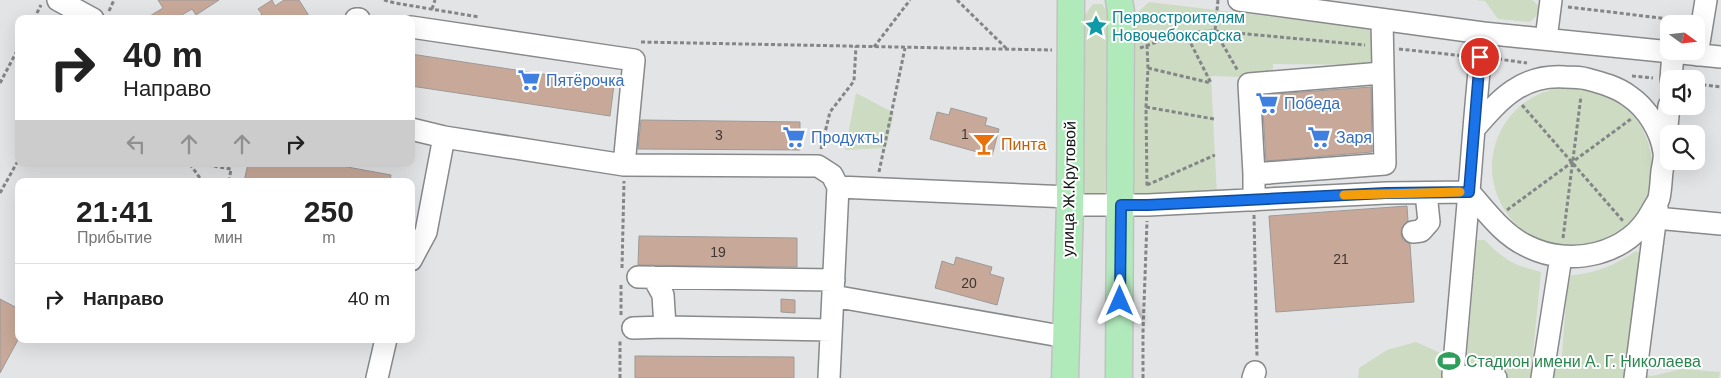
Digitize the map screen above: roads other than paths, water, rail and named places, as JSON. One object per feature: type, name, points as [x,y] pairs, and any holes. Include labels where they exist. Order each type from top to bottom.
[{"type":"main road","name":"улица Ж.Крутовой","points":[[1065,378],[1070,201],[1071,0]]},
{"type":"main road","points":[[1119,0],[1121,12],[1119,378]]},
{"type":"street","points":[[58,0],[85,15]]},
{"type":"street","points":[[1239,0],[1483,33],[1660,52]]},
{"type":"street","points":[[1546,39],[1551,1]]},
{"type":"street","points":[[1382,20],[1386,193]]},
{"type":"street","points":[[415,28],[634,60],[624,165]]},
{"type":"street","points":[[1483,33],[1454,374],[1496,378]]},
{"type":"street","points":[[1705,56],[1721,57]]},
{"type":"street","points":[[1254,200],[1249,84],[1382,73]]},
{"type":"street","points":[[1474,129],[1496,104],[1510,92],[1524,84],[1542,78],[1560,76],[1584,78],[1607,84],[1629,96],[1644,110],[1657,129],[1660,140]]},
{"type":"street","points":[[415,130],[444,137],[624,165],[818,166],[832,175],[838,187],[829,378]]},
{"type":"street","points":[[415,251],[426,232],[444,137]]},
{"type":"street","points":[[1254,174],[1385,164]]},
{"type":"street","points":[[1634,378],[1662,170]]},
{"type":"street","points":[[838,187],[1121,205],[1386,193],[1469,192],[1510,235],[1526,246],[1544,254],[1561,257],[1596,254],[1615,247],[1635,234],[1657,208]]},
{"type":"street","points":[[1413,232],[1421,231],[1429,222],[1426,192]]},
{"type":"street","points":[[1657,208],[1721,224]]},
{"type":"street","points":[[1542,378],[1561,257]]},
{"type":"street","points":[[664,327],[663,295],[646,277],[834,288],[1066,337]]},
{"type":"street","points":[[633,328],[831,330]]},
{"type":"street","points":[[377,378],[385,343]]},
{"type":"place","name":"Первостроителям Новочебоксарска","points":[[1096,26]]},
{"type":"place","name":"Пятёрочка","points":[[529,80]]},
{"type":"place","name":"Победа","points":[[1267,103]]},
{"type":"place","name":"Продукты","points":[[794,137]]},
{"type":"place","name":"Заря","points":[[1319,137]]},
{"type":"place","name":"Пинта","points":[[984,144]]},
{"type":"place","name":"Стадион имени А. Г. Николаева","points":[[1449,361]]}]
